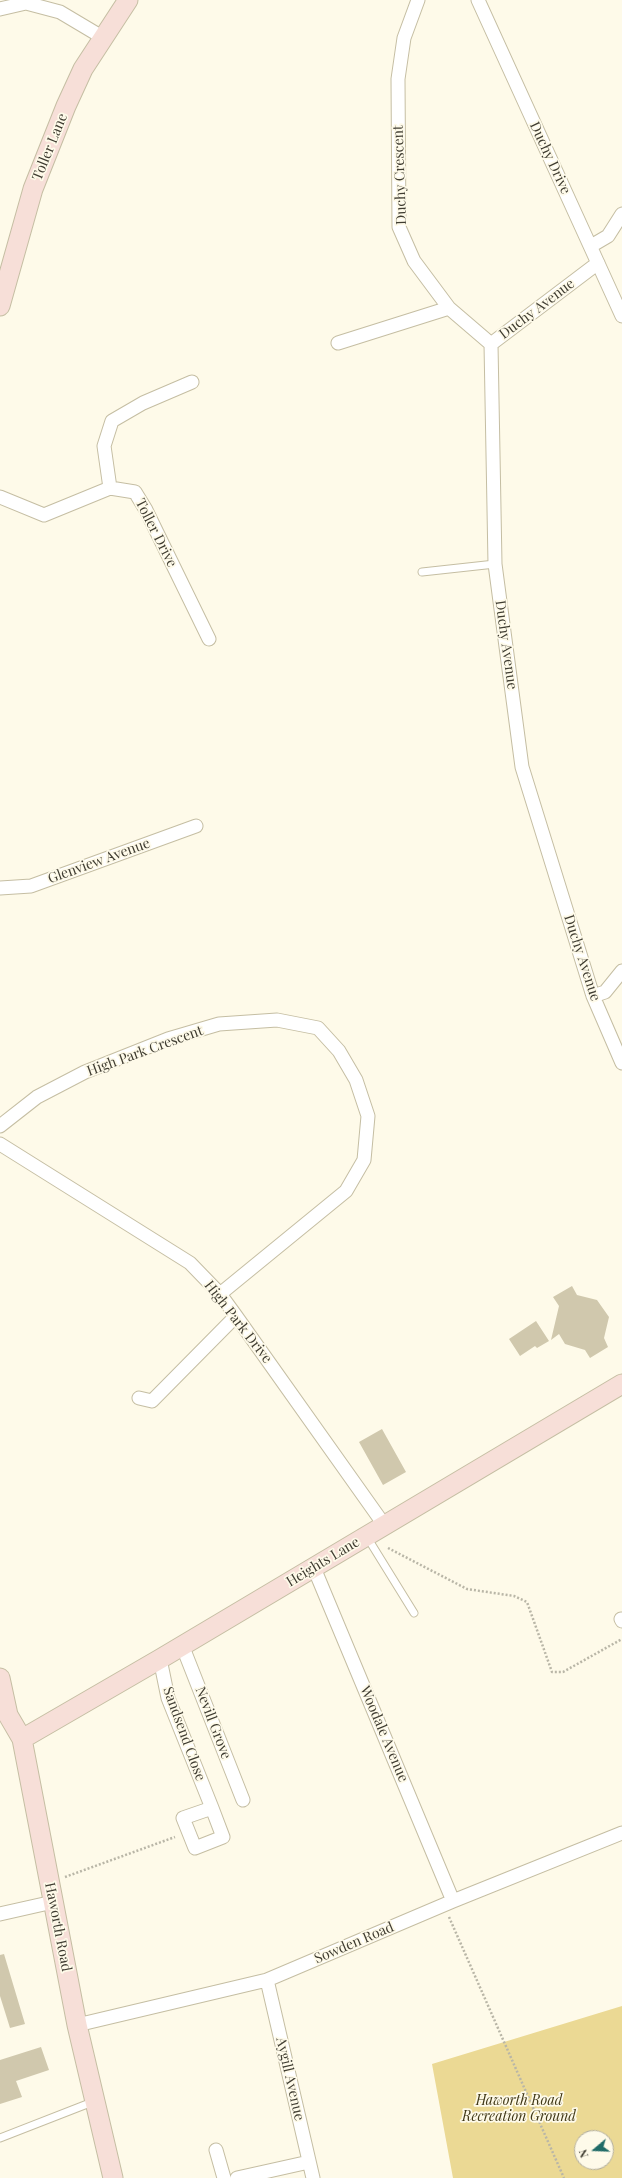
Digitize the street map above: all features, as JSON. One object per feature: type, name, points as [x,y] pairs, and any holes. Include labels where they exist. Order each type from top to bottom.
[{"type":"main road","name":"Toller Lane","points":[[0,306],[33,189],[83,69],[102,37],[128,0]]},
{"type":"main road","name":"Heights Lane","points":[[22,1739],[385,1526],[622,1384]]},
{"type":"main road","name":"Haworth Road","points":[[0,1678],[4,1716],[22,1739],[77,2025],[113,2178]]},
{"type":"street","name":"Duchy Crescent","points":[[418,0],[404,38],[398,80],[399,227],[414,261],[449,308],[491,344]]},
{"type":"street","name":"Duchy Drive","points":[[478,0],[622,316]]},
{"type":"street","points":[[0,9],[26,3],[60,12],[102,37]]},
{"type":"street","points":[[591,246],[608,236],[622,214]]},
{"type":"street","name":"Duchy Avenue","points":[[598,263],[491,344],[495,564],[522,766],[593,996],[622,1063]]},
{"type":"street","points":[[338,343],[449,308]]},
{"type":"street","points":[[0,497],[44,515],[110,488],[104,446],[112,421],[143,403],[192,382]]},
{"type":"street","name":"Toller Drive","points":[[110,488],[135,492],[146,510],[209,639]]},
{"type":"street","name":"Glenview Avenue","points":[[0,888],[30,886],[196,826]]},
{"type":"street","points":[[593,996],[605,992],[622,971]]},
{"type":"street","name":"High Park Crescent","points":[[0,1126],[37,1097],[85,1072],[168,1039],[219,1024],[277,1020],[318,1028],[339,1051],[356,1080],[368,1116],[364,1160],[346,1191],[220,1294]]},
{"type":"street","name":"High Park Drive","points":[[0,1144],[190,1263],[220,1294],[385,1526]]},
{"type":"street","points":[[139,1398],[152,1401],[236,1316]]},
{"type":"street","name":"Woodale Avenue","points":[[314,1568],[449,1903]]},
{"type":"street","name":"Nevill Grove","points":[[182,1645],[243,1800]]},
{"type":"street","name":"Sandsend Close","points":[[160,1659],[168,1698],[212,1808],[223,1837],[195,1848],[183,1818],[212,1808]]},
{"type":"street","name":"Sowden Road","points":[[77,2025],[267,1980],[449,1903],[622,1833]]},
{"type":"street","points":[[0,1914],[54,1902]]},
{"type":"street","name":"Aygill Avenue","points":[[267,1980],[313,2178]]},
{"type":"street","points":[[216,2150],[224,2178]]},
{"type":"street","points":[[237,2178],[309,2162]]},
{"type":"lane","points":[[422,572],[495,564]]},
{"type":"lane","points":[[366,1536],[414,1613]]},
{"type":"lane","points":[[0,2138],[95,2101]]},
{"type":"path","points":[[366,1536],[467,1589],[514,1596],[527,1602],[552,1672],[563,1672],[622,1639]]},
{"type":"path","points":[[50,1882],[189,1832]]},
{"type":"path","points":[[449,1903],[564,2178]]},
{"type":"green space","name":"Haworth Road Recreation Ground","points":[[622,2006],[622,2178],[453,2178],[432,2064]]},
{"type":"building","points":[[572,1286],[577,1295],[597,1300],[609,1317],[604,1338],[608,1347],[590,1358],[585,1350],[565,1344],[559,1334],[551,1340],[559,1306],[553,1297]]},
{"type":"building","points":[[536,1321],[549,1341],[537,1348],[535,1346],[520,1356],[509,1339]]},
{"type":"building","points":[[382,1429],[406,1472],[383,1485],[359,1442]]},
{"type":"building","points":[[4,1954],[25,2024],[10,2028],[0,1996],[0,1955]]},
{"type":"building","points":[[41,2047],[49,2070],[16,2081],[22,2097],[0,2104],[0,2060]]}]
